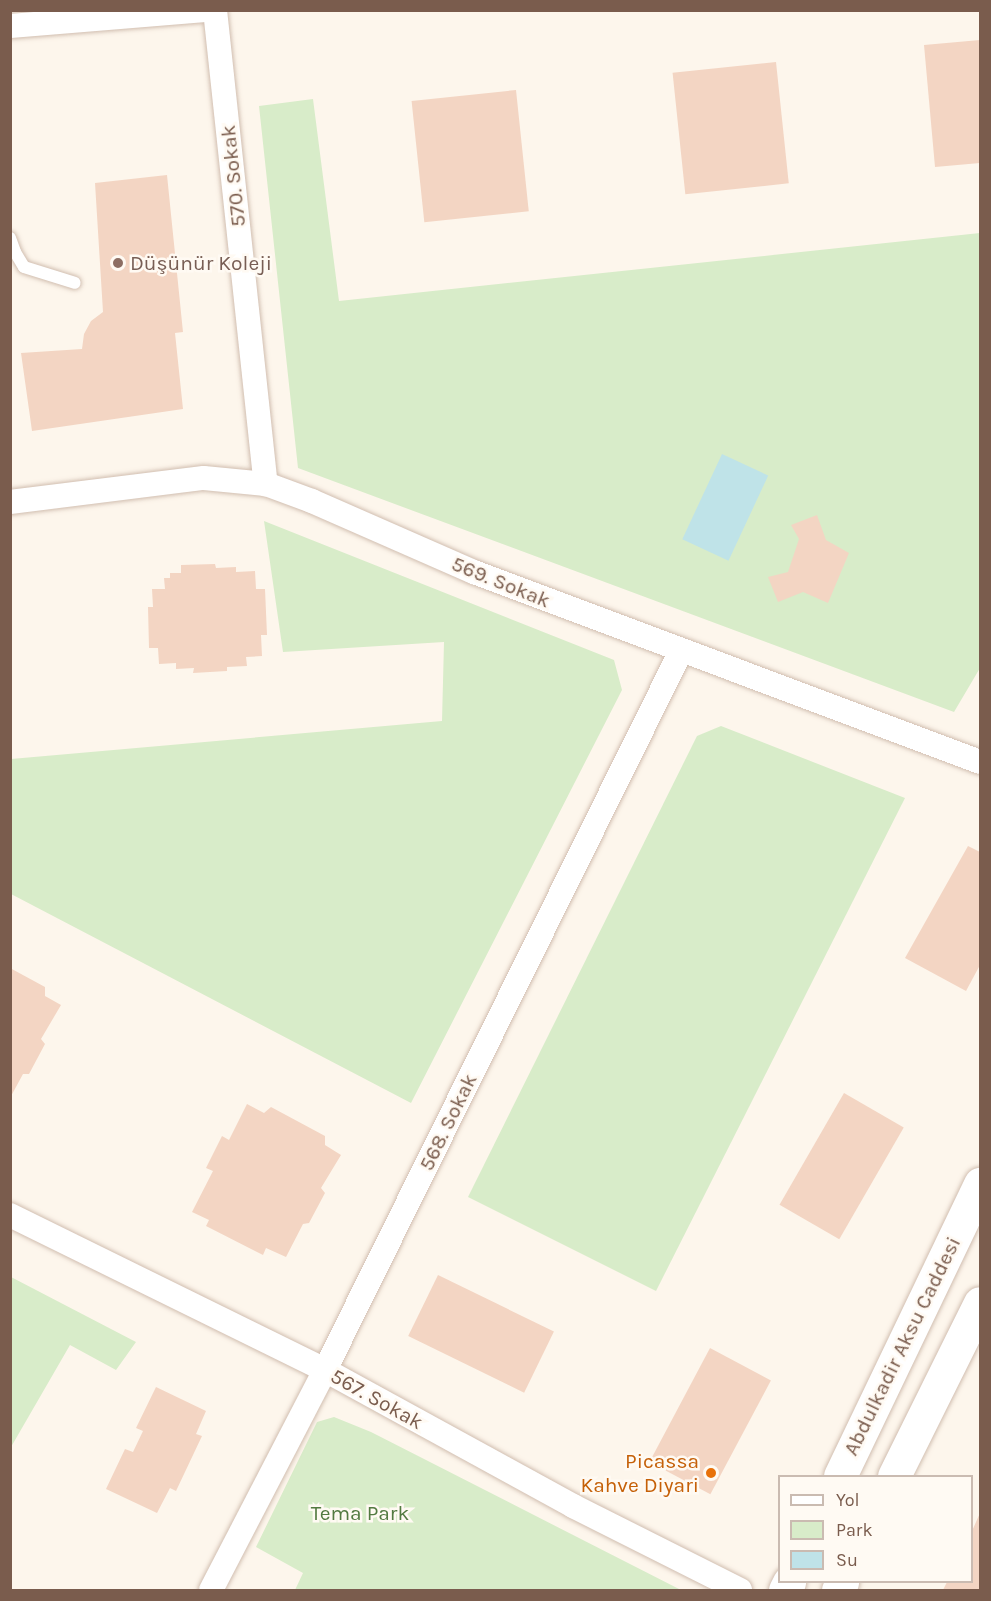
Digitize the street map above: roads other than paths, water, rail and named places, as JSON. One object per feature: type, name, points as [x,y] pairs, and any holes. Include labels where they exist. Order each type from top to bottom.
[{"type":"main road","name":"Abdulkadir Aksu Caddesi","points":[[840,1475],[981,1184]]},
{"type":"main road","points":[[895,1475],[981,1303]]},
{"type":"street","points":[[10,26],[205,10]]},
{"type":"street","name":"570. Sokak","points":[[215,10],[266,484]]},
{"type":"street","name":"569. Sokak","points":[[10,502],[204,478],[266,484],[312,501],[474,573],[981,762]]},
{"type":"street","name":"568. Sokak","points":[[211,1590],[325,1370],[681,651]]},
{"type":"street","name":"567. Sokak","points":[[10,1215],[325,1370],[573,1506],[740,1590]]},
{"type":"lane","points":[[10,238],[24,267],[75,283]]},
{"type":"water","points":[[722,454],[768,476],[728,561],[682,539]]},
{"type":"place","name":"Düşünür Koleji","points":[[118,263]]},
{"type":"place","name":"Picassa Kahve Diyari","points":[[711,1473]]},
{"type":"park label","name":"Tema Park","points":[[360,1513]]}]
